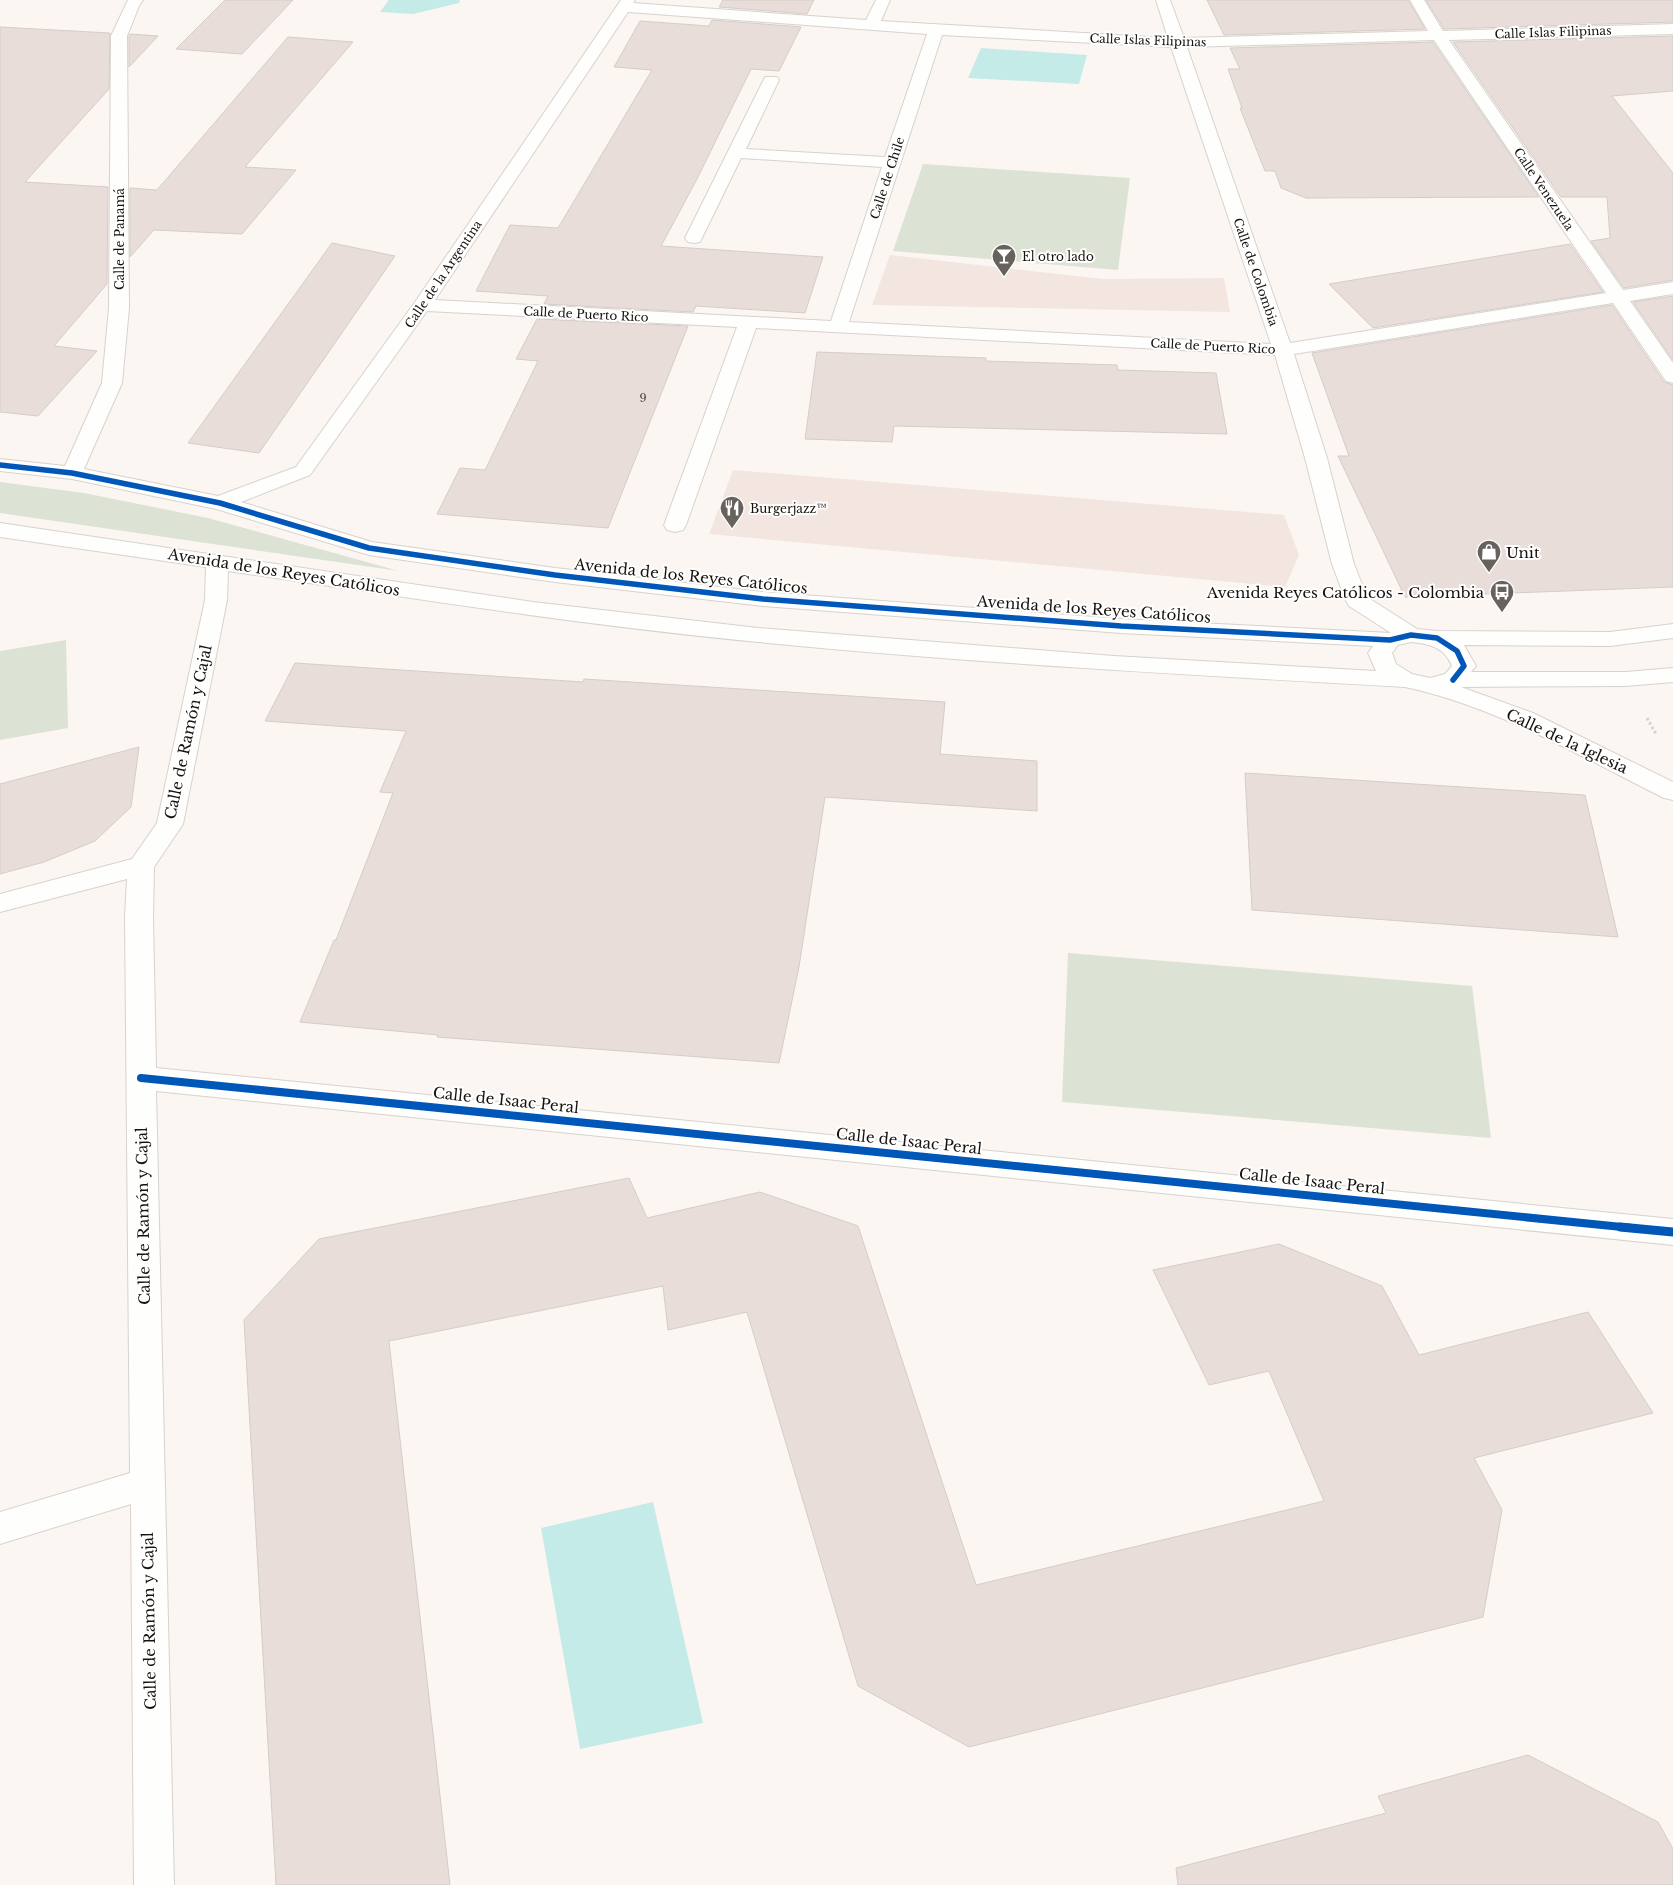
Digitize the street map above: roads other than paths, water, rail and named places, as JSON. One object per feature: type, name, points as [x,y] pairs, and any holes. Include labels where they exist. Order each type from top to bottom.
[{"type":"street","name":"Calle de Panamá","points":[[72,473],[112,383],[119,308],[119,36],[132,4],[136,0]]},
{"type":"street","points":[[872,25],[883,0]]},
{"type":"street","name":"Calle de Colombia","points":[[1163,0],[1283,350],[1316,458],[1343,564],[1357,601],[1400,637]]},
{"type":"street","name":"Calle Venezuela","points":[[1417,0],[1438,35],[1673,377]]},
{"type":"street","name":"Calle Islas Filipinas","points":[[626,3],[936,30],[1178,43],[1673,28]]},
{"type":"street","name":"Calle de la Argentina","points":[[220,503],[304,471],[422,305],[626,3]]},
{"type":"street","name":"Calle de Chile","points":[[838,327],[936,30]]},
{"type":"street","points":[[694,238],[771,80]]},
{"type":"street","points":[[736,153],[892,164]]},
{"type":"street","name":"Calle de Puerto Rico","points":[[422,305],[1283,350],[1673,288]]},
{"type":"street","points":[[675,525],[749,322]]},
{"type":"street","name":"Avenida de los Reyes Católicos","points":[[0,465],[72,473],[220,503],[369,548],[700,592],[763,599],[1121,626],[1437,638]]},
{"type":"street","name":"Avenida de los Reyes Católicos","points":[[0,530],[533,609],[758,635],[1114,662],[1442,682]]},
{"type":"street","name":"Calle de Ramón y Cajal","points":[[154,1885],[141,1078],[139,917],[141,866],[170,824],[216,600],[217,561]]},
{"type":"street","points":[[1610,639],[1673,631]]},
{"type":"street","points":[[1437,638],[1610,639],[1673,636]]},
{"type":"street","points":[[1400,637],[1380,653],[1386,668],[1405,680]]},
{"type":"street","points":[[1437,638],[1457,651],[1464,666],[1442,682]]},
{"type":"street","points":[[1442,682],[1626,679],[1673,675]]},
{"type":"street","name":"Calle de la Iglesia","points":[[1442,682],[1524,718],[1673,792]]},
{"type":"street","points":[[0,902],[141,866]]},
{"type":"street","name":"Calle de Isaac Peral","points":[[141,1078],[1671,1224]]},
{"type":"street","points":[[0,1528],[147,1484]]},
{"type":"water","points":[[389,0],[460,0],[459,3],[413,14],[380,12]]},
{"type":"water","points":[[981,48],[1087,55],[1079,84],[968,78]]},
{"type":"water","points":[[653,1502],[703,1723],[580,1749],[541,1528]]},
{"type":"place","name":"El otro lado","points":[[1004,277]]},
{"type":"place","name":"Burgerjazz™","points":[[732,529]]},
{"type":"place","name":"Unit","points":[[1489,573]]},
{"type":"place","name":"Avenida Reyes Católicos - Colombia","points":[[1502,613]]}]
